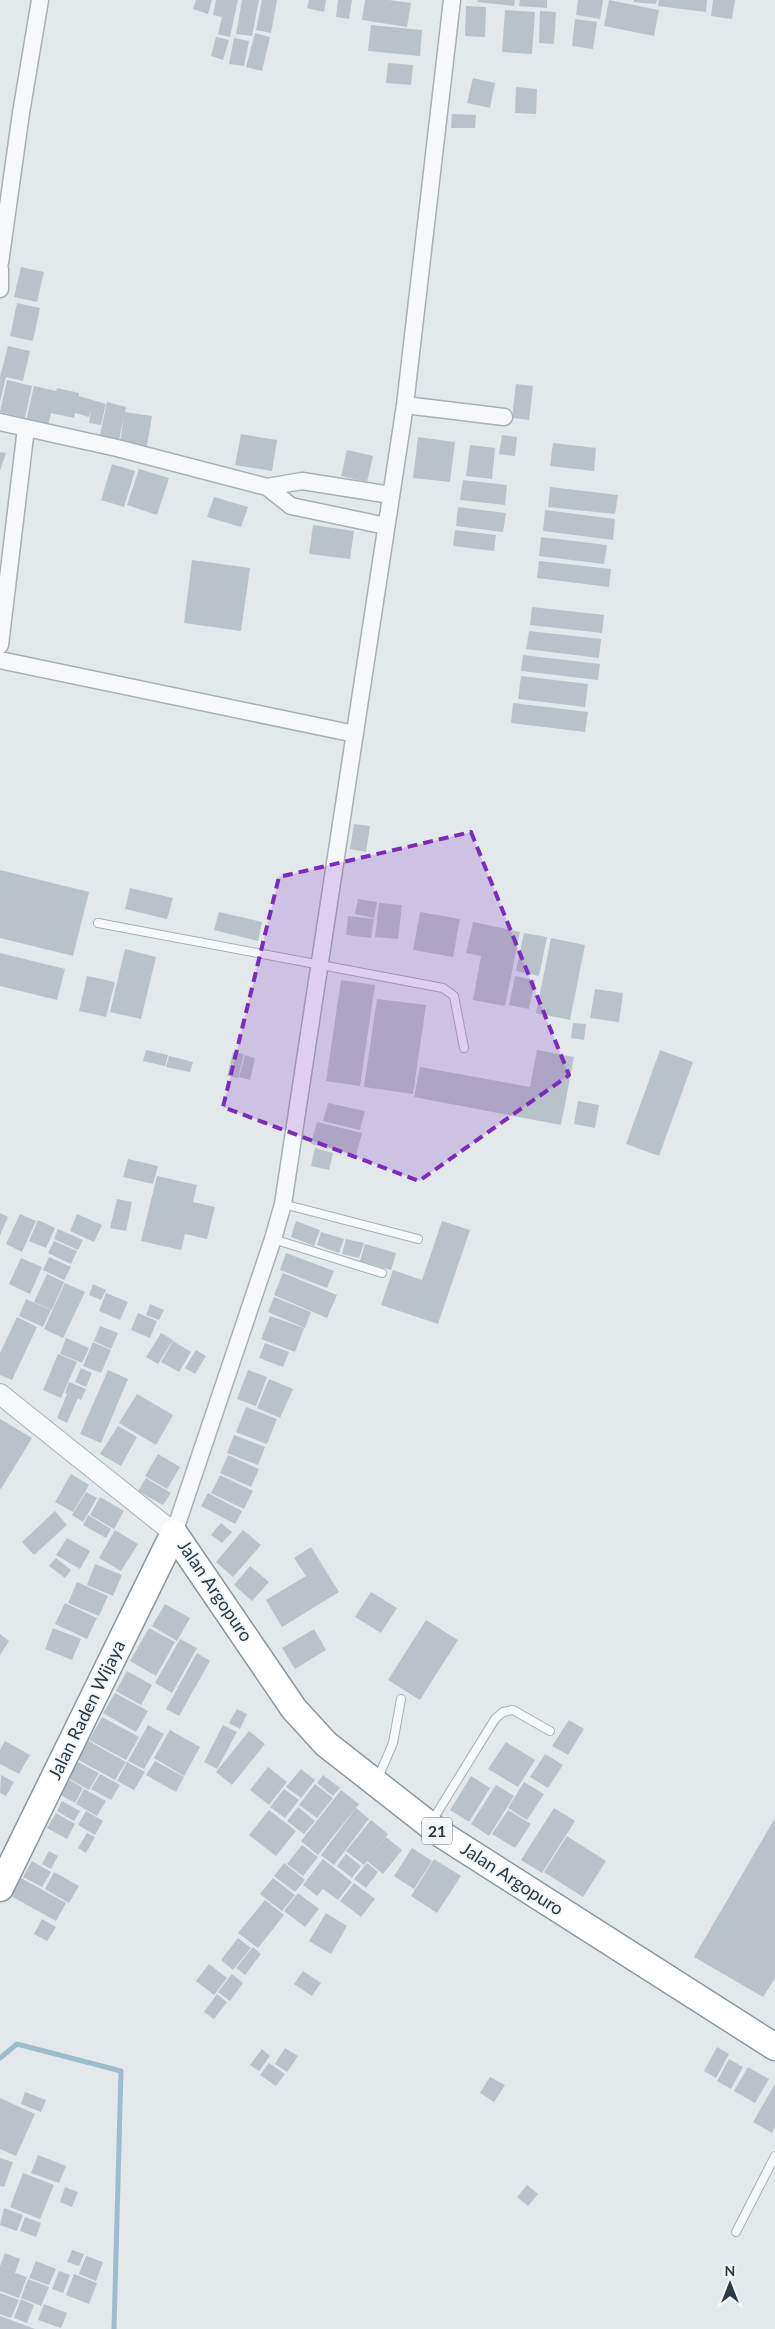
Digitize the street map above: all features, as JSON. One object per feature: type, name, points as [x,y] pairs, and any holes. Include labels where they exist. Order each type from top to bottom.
[{"type":"highway","name":"Jalan Argopuro","points":[[174,1533],[294,1709],[326,1744],[376,1781],[429,1825],[775,2047]]},
{"type":"highway","name":"Jalan Raden Wijaya","points":[[0,1888],[174,1533]]},
{"type":"street","points":[[0,263],[21,114],[40,0]]},
{"type":"street","points":[[0,1394],[174,1533],[273,1239],[283,1204],[405,405],[452,0]]},
{"type":"street","points":[[0,269],[0,289]]},
{"type":"street","points":[[405,405],[504,417]]},
{"type":"street","points":[[0,422],[117,448],[267,487],[291,506],[386,526]]},
{"type":"street","points":[[0,645],[6,537],[26,428]]},
{"type":"street","points":[[267,487],[302,480],[391,495]]},
{"type":"street","points":[[0,660],[355,734]]},
{"type":"lane","points":[[98,923],[320,963],[443,988],[450,991],[454,996],[464,1048]]},
{"type":"lane","points":[[283,1204],[418,1239]]},
{"type":"lane","points":[[273,1239],[382,1273]]},
{"type":"lane","points":[[376,1781],[393,1742],[401,1699]]},
{"type":"lane","points":[[429,1825],[495,1719],[503,1712],[513,1710],[550,1731]]},
{"type":"lane","points":[[736,2232],[775,2156]]},
{"type":"highlighted area","points":[[471,832],[569,1075],[419,1181],[223,1107],[279,877]]},
{"type":"building","points":[[196,0],[212,0],[208,14],[193,9]]},
{"type":"building","points":[[216,0],[238,0],[230,37],[218,34],[222,17],[213,15]]},
{"type":"building","points":[[242,0],[259,0],[252,36],[236,34]]},
{"type":"building","points":[[262,0],[277,0],[271,33],[256,30]]},
{"type":"building","points":[[309,0],[326,0],[324,12],[307,8]]},
{"type":"building","points":[[338,0],[352,0],[349,19],[336,17]]},
{"type":"building","points":[[365,0],[389,0],[411,3],[407,27],[362,20]]},
{"type":"building","points":[[478,0],[515,0],[514,6],[477,2]]},
{"type":"building","points":[[520,0],[547,0],[547,8],[519,6]]},
{"type":"building","points":[[578,0],[603,0],[600,19],[576,15]]},
{"type":"building","points":[[609,0],[659,10],[654,36],[604,26]]},
{"type":"building","points":[[634,0],[657,0],[656,4],[633,2]]},
{"type":"building","points":[[659,0],[707,0],[706,12],[658,6]]},
{"type":"building","points":[[713,0],[735,0],[732,19],[711,16]]},
{"type":"building","points":[[466,6],[486,7],[485,37],[465,36]]},
{"type":"building","points":[[505,10],[535,12],[532,54],[502,52]]},
{"type":"building","points":[[540,11],[556,12],[554,44],[539,43]]},
{"type":"building","points":[[575,19],[597,22],[593,49],[572,46]]},
{"type":"building","points":[[371,25],[422,30],[420,56],[368,51]]},
{"type":"building","points":[[255,33],[270,37],[262,71],[246,67]]},
{"type":"building","points":[[216,37],[229,40],[223,60],[211,56]]},
{"type":"building","points":[[234,38],[249,41],[244,66],[229,64]]},
{"type":"building","points":[[388,63],[413,65],[411,85],[386,83]]},
{"type":"building","points":[[473,78],[495,83],[490,108],[467,103]]},
{"type":"building","points":[[516,87],[537,89],[536,114],[515,113]]},
{"type":"building","points":[[452,114],[476,115],[475,128],[451,128]]},
{"type":"building","points":[[21,267],[44,272],[37,302],[14,297]]},
{"type":"building","points":[[17,303],[40,308],[33,341],[10,336]]},
{"type":"building","points":[[8,346],[30,351],[23,381],[6,377],[0,402],[0,377]]},
{"type":"building","points":[[7,380],[32,386],[25,418],[0,412]]},
{"type":"building","points":[[516,384],[533,386],[529,420],[512,418]]},
{"type":"building","points":[[34,386],[56,391],[57,388],[79,393],[79,396],[106,404],[101,425],[89,423],[91,410],[89,417],[75,413],[74,418],[51,413],[48,426],[26,421]]},
{"type":"building","points":[[107,402],[126,407],[125,412],[152,416],[147,446],[120,442],[124,417],[119,440],[100,435]]},
{"type":"building","points":[[241,434],[277,440],[272,471],[235,465]]},
{"type":"building","points":[[502,435],[517,437],[515,456],[499,454]]},
{"type":"building","points":[[418,437],[455,442],[450,482],[413,478]]},
{"type":"building","points":[[553,443],[596,448],[594,471],[550,466]]},
{"type":"building","points":[[470,445],[495,448],[492,479],[466,476]]},
{"type":"building","points":[[347,450],[373,456],[367,482],[341,476]]},
{"type":"building","points":[[0,452],[6,453],[0,471]]},
{"type":"building","points":[[112,464],[135,471],[124,507],[101,500]]},
{"type":"building","points":[[139,469],[169,478],[157,515],[127,505]]},
{"type":"building","points":[[463,480],[507,485],[505,505],[460,500]]},
{"type":"building","points":[[550,487],[618,495],[615,514],[548,507]]},
{"type":"building","points":[[214,497],[248,507],[241,527],[207,517]]},
{"type":"building","points":[[458,507],[506,513],[503,532],[456,526]]},
{"type":"building","points":[[545,510],[615,519],[613,540],[543,531]]},
{"type":"building","points":[[313,525],[354,531],[350,559],[309,554]]},
{"type":"building","points":[[455,530],[496,535],[494,551],[453,546]]},
{"type":"building","points":[[541,537],[607,545],[604,564],[539,556]]},
{"type":"building","points":[[192,560],[250,568],[241,631],[184,623]]},
{"type":"building","points":[[539,561],[611,569],[609,587],[537,578]]},
{"type":"building","points":[[532,607],[604,615],[602,633],[530,625]]},
{"type":"building","points":[[529,631],[601,639],[599,658],[526,649]]},
{"type":"building","points":[[523,655],[600,664],[598,680],[521,671]]},
{"type":"building","points":[[521,676],[588,684],[585,707],[518,699]]},
{"type":"building","points":[[513,703],[588,712],[585,732],[511,723]]},
{"type":"building","points":[[354,824],[370,826],[366,852],[350,849]]},
{"type":"building","points":[[0,870],[89,892],[73,956],[0,938]]},
{"type":"building","points":[[130,888],[173,898],[167,919],[125,909]]},
{"type":"building","points":[[358,899],[377,902],[374,918],[355,914]]},
{"type":"building","points":[[379,903],[402,905],[398,939],[375,937]]},
{"type":"building","points":[[219,912],[262,922],[258,941],[214,930]]},
{"type":"building","points":[[420,912],[460,919],[453,957],[413,950]]},
{"type":"building","points":[[348,916],[374,919],[371,938],[346,935]]},
{"type":"building","points":[[473,922],[520,932],[505,1006],[473,1000],[481,956],[466,953]]},
{"type":"building","points":[[524,933],[547,937],[539,976],[516,971]]},
{"type":"building","points":[[551,938],[585,945],[570,1020],[536,1013]]},
{"type":"building","points":[[125,949],[156,957],[141,1019],[110,1012]]},
{"type":"building","points":[[0,953],[65,969],[57,1000],[0,986]]},
{"type":"building","points":[[87,976],[115,982],[106,1017],[79,1011]]},
{"type":"building","points":[[515,976],[535,980],[529,1009],[509,1005]]},
{"type":"building","points":[[341,980],[375,985],[360,1086],[326,1081]]},
{"type":"building","points":[[595,989],[623,993],[619,1022],[590,1018]]},
{"type":"building","points":[[377,999],[426,1005],[413,1094],[364,1087]]},
{"type":"building","points":[[573,1023],[586,1024],[584,1040],[571,1038]]},
{"type":"building","points":[[146,1050],[168,1055],[165,1066],[143,1061]]},
{"type":"building","points":[[537,1050],[574,1057],[561,1125],[414,1097],[420,1067],[530,1087]]},
{"type":"building","points":[[660,1050],[693,1062],[659,1156],[626,1144]]},
{"type":"building","points":[[233,1052],[244,1054],[238,1078],[227,1076]]},
{"type":"building","points":[[245,1055],[255,1058],[250,1080],[239,1077]]},
{"type":"building","points":[[169,1056],[193,1062],[190,1072],[166,1067]]},
{"type":"building","points":[[578,1101],[599,1105],[595,1128],[574,1124]]},
{"type":"building","points":[[328,1103],[365,1111],[360,1130],[323,1121]]},
{"type":"building","points":[[317,1122],[362,1133],[356,1155],[311,1144]]},
{"type":"building","points":[[315,1148],[333,1153],[329,1170],[311,1166]]},
{"type":"building","points":[[128,1159],[158,1166],[153,1184],[123,1177]]},
{"type":"building","points":[[157,1176],[197,1185],[193,1202],[215,1207],[207,1239],[185,1234],[181,1250],[141,1241]]},
{"type":"building","points":[[117,1199],[132,1202],[126,1231],[110,1228]]},
{"type":"building","points":[[0,1213],[8,1217],[0,1235]]},
{"type":"building","points":[[20,1214],[36,1221],[22,1252],[6,1244]]},
{"type":"building","points":[[77,1214],[102,1225],[94,1242],[70,1231]]},
{"type":"building","points":[[38,1220],[55,1228],[46,1248],[29,1241]]},
{"type":"building","points":[[296,1221],[320,1230],[314,1246],[291,1237]]},
{"type":"building","points":[[442,1221],[470,1230],[438,1324],[381,1305],[393,1270],[422,1280]]},
{"type":"building","points":[[58,1229],[83,1240],[78,1250],[54,1239]]},
{"type":"building","points":[[321,1232],[344,1239],[339,1253],[317,1245]]},
{"type":"building","points":[[346,1239],[364,1243],[359,1258],[342,1254]]},
{"type":"building","points":[[54,1241],[77,1251],[71,1264],[48,1253]]},
{"type":"building","points":[[365,1244],[396,1253],[391,1270],[360,1261]]},
{"type":"building","points":[[286,1253],[334,1271],[327,1288],[280,1270]]},
{"type":"building","points":[[49,1257],[71,1267],[64,1280],[43,1270]]},
{"type":"building","points":[[21,1258],[42,1267],[30,1294],[9,1284]]},
{"type":"building","points":[[283,1273],[337,1295],[327,1318],[274,1295]]},
{"type":"building","points":[[47,1274],[64,1282],[52,1310],[34,1302]]},
{"type":"building","points":[[65,1283],[85,1292],[63,1338],[44,1329]]},
{"type":"building","points":[[93,1284],[106,1290],[101,1300],[89,1295]]},
{"type":"building","points":[[106,1293],[128,1302],[120,1320],[99,1311]]},
{"type":"building","points":[[274,1297],[311,1312],[305,1328],[268,1312]]},
{"type":"building","points":[[26,1299],[51,1310],[43,1327],[19,1316]]},
{"type":"building","points":[[150,1304],[164,1310],[159,1320],[146,1315]]},
{"type":"building","points":[[138,1313],[157,1321],[150,1338],[131,1330]]},
{"type":"building","points":[[270,1316],[304,1328],[295,1352],[261,1339]]},
{"type":"building","points":[[17,1317],[37,1327],[12,1380],[0,1375],[0,1353]]},
{"type":"building","points":[[100,1326],[118,1333],[111,1349],[94,1341]]},
{"type":"building","points":[[161,1333],[173,1340],[158,1364],[146,1357]]},
{"type":"building","points":[[66,1338],[89,1348],[82,1363],[60,1354]]},
{"type":"building","points":[[173,1341],[191,1352],[179,1372],[161,1362]]},
{"type":"building","points":[[93,1342],[111,1350],[101,1373],[83,1366]]},
{"type":"building","points":[[265,1343],[289,1352],[283,1367],[259,1358]]},
{"type":"building","points":[[196,1350],[206,1356],[195,1374],[185,1368]]},
{"type":"building","points":[[58,1354],[77,1362],[61,1398],[43,1390]]},
{"type":"building","points":[[81,1368],[92,1373],[86,1387],[75,1382]]},
{"type":"building","points":[[108,1370],[128,1379],[101,1443],[80,1434]]},
{"type":"building","points":[[248,1370],[267,1377],[256,1406],[237,1399]]},
{"type":"building","points":[[269,1379],[293,1389],[280,1418],[257,1408]]},
{"type":"building","points":[[69,1382],[86,1389],[81,1400],[78,1398],[67,1423],[57,1418],[67,1394],[65,1393]]},
{"type":"building","points":[[137,1394],[173,1415],[156,1445],[119,1423]]},
{"type":"building","points":[[246,1407],[277,1419],[267,1444],[236,1432]]},
{"type":"building","points":[[0,1419],[32,1438],[1,1489],[0,1488]]},
{"type":"building","points":[[118,1426],[137,1437],[121,1466],[100,1454]]},
{"type":"building","points":[[234,1435],[265,1447],[258,1465],[227,1453]]},
{"type":"building","points":[[158,1454],[180,1467],[167,1489],[145,1476]]},
{"type":"building","points":[[228,1455],[259,1469],[251,1487],[220,1473]]},
{"type":"building","points":[[71,1474],[89,1485],[73,1512],[55,1502]]},
{"type":"building","points":[[220,1475],[253,1491],[244,1509],[211,1493]]},
{"type":"building","points":[[146,1478],[171,1493],[163,1505],[138,1491]]},
{"type":"building","points":[[86,1492],[97,1498],[83,1522],[72,1515]]},
{"type":"building","points":[[208,1493],[242,1511],[235,1524],[201,1506]]},
{"type":"building","points":[[100,1497],[124,1511],[114,1529],[90,1515]]},
{"type":"building","points":[[55,1511],[67,1525],[34,1555],[22,1542]]},
{"type":"building","points":[[88,1515],[111,1529],[106,1538],[83,1525]]},
{"type":"building","points":[[221,1523],[232,1532],[222,1543],[211,1535]]},
{"type":"building","points":[[115,1530],[138,1544],[121,1571],[99,1558]]},
{"type":"building","points":[[243,1530],[261,1545],[233,1577],[216,1562]]},
{"type":"building","points":[[67,1538],[90,1551],[80,1569],[56,1555]]},
{"type":"building","points":[[311,1547],[339,1592],[282,1627],[266,1600],[306,1576],[294,1558]]},
{"type":"building","points":[[56,1558],[71,1570],[65,1578],[49,1566]]},
{"type":"building","points":[[95,1564],[122,1575],[113,1596],[87,1585]]},
{"type":"building","points":[[250,1566],[269,1582],[252,1601],[234,1585]]},
{"type":"building","points":[[77,1582],[108,1596],[99,1616],[68,1603]]},
{"type":"building","points":[[371,1592],[397,1608],[381,1633],[355,1617]]},
{"type":"building","points":[[65,1603],[97,1618],[87,1639],[55,1624]]},
{"type":"building","points":[[165,1604],[190,1618],[177,1641],[152,1626]]},
{"type":"building","points":[[426,1620],[458,1640],[420,1700],[388,1680]]},
{"type":"building","points":[[53,1628],[81,1639],[72,1660],[45,1649]]},
{"type":"building","points":[[149,1628],[175,1642],[156,1676],[130,1661]]},
{"type":"building","points":[[314,1629],[326,1650],[295,1669],[282,1648]]},
{"type":"building","points":[[0,1634],[9,1641],[0,1655]]},
{"type":"building","points":[[180,1639],[197,1648],[172,1693],[155,1683]]},
{"type":"building","points":[[197,1653],[210,1661],[179,1716],[166,1709]]},
{"type":"building","points":[[127,1671],[152,1685],[141,1705],[116,1691]]},
{"type":"building","points":[[115,1693],[148,1711],[136,1732],[103,1713]]},
{"type":"building","points":[[237,1709],[247,1714],[240,1729],[229,1723]]},
{"type":"building","points":[[102,1717],[139,1737],[126,1760],[89,1740]]},
{"type":"building","points":[[569,1720],[584,1729],[568,1755],[552,1746]]},
{"type":"building","points":[[148,1725],[164,1734],[144,1769],[128,1761]]},
{"type":"building","points":[[223,1725],[237,1732],[217,1769],[204,1762]]},
{"type":"building","points":[[170,1730],[200,1747],[184,1776],[154,1758]]},
{"type":"building","points":[[249,1731],[265,1744],[232,1785],[216,1772]]},
{"type":"building","points":[[85,1739],[126,1762],[115,1780],[75,1758]]},
{"type":"building","points":[[5,1741],[30,1755],[19,1774],[0,1764],[0,1750]]},
{"type":"building","points":[[506,1742],[535,1760],[518,1787],[488,1769]]},
{"type":"building","points":[[545,1754],[563,1765],[548,1788],[530,1777]]},
{"type":"building","points":[[72,1759],[99,1773],[89,1790],[63,1775]]},
{"type":"building","points":[[155,1761],[184,1777],[176,1792],[146,1775]]},
{"type":"building","points":[[127,1762],[145,1772],[134,1790],[117,1781]]},
{"type":"building","points":[[268,1767],[287,1782],[269,1805],[250,1790]]},
{"type":"building","points":[[301,1769],[315,1780],[301,1798],[286,1787]]},
{"type":"building","points":[[100,1774],[120,1785],[111,1800],[91,1789]]},
{"type":"building","points":[[1,1775],[14,1782],[6,1796],[0,1793]]},
{"type":"building","points":[[323,1775],[340,1788],[333,1796],[317,1783]]},
{"type":"building","points":[[471,1776],[490,1788],[469,1822],[450,1810]]},
{"type":"building","points":[[65,1777],[83,1788],[75,1803],[57,1793]]},
{"type":"building","points":[[524,1782],[544,1794],[527,1820],[508,1808]]},
{"type":"building","points":[[315,1784],[333,1798],[317,1818],[299,1805]]},
{"type":"building","points":[[496,1785],[514,1796],[489,1836],[471,1824]]},
{"type":"building","points":[[84,1789],[106,1801],[97,1816],[76,1804]]},
{"type":"building","points":[[284,1789],[299,1800],[285,1818],[270,1807]]},
{"type":"building","points":[[341,1790],[359,1804],[318,1855],[301,1841]]},
{"type":"building","points":[[62,1801],[80,1811],[74,1821],[57,1811]]},
{"type":"building","points":[[298,1807],[315,1821],[304,1834],[287,1821]]},
{"type":"building","points":[[356,1808],[369,1819],[334,1865],[321,1855]]},
{"type":"building","points":[[554,1808],[575,1821],[542,1873],[521,1860]]},
{"type":"building","points":[[269,1810],[296,1831],[276,1856],[249,1835]]},
{"type":"building","points":[[508,1810],[531,1824],[515,1848],[492,1834]]},
{"type":"building","points":[[86,1811],[103,1821],[95,1835],[78,1825]]},
{"type":"building","points":[[56,1813],[75,1824],[67,1839],[47,1828]]},
{"type":"building","points":[[775,1818],[775,1978],[763,1997],[694,1957]]},
{"type":"building","points":[[371,1820],[388,1834],[364,1865],[346,1851]]},
{"type":"building","points":[[87,1833],[95,1837],[86,1853],[78,1848]]},
{"type":"building","points":[[567,1836],[606,1861],[583,1897],[544,1872]]},
{"type":"building","points":[[386,1837],[402,1850],[383,1874],[367,1861]]},
{"type":"building","points":[[302,1845],[318,1857],[303,1876],[287,1864]]},
{"type":"building","points":[[412,1848],[432,1861],[414,1889],[394,1876]]},
{"type":"building","points":[[49,1851],[58,1856],[51,1869],[42,1864]]},
{"type":"building","points":[[346,1854],[361,1866],[352,1878],[337,1866]]},
{"type":"building","points":[[323,1859],[352,1882],[338,1900],[323,1889],[317,1896],[303,1885]]},
{"type":"building","points":[[434,1859],[461,1876],[437,1913],[411,1896]]},
{"type":"building","points":[[32,1861],[51,1872],[42,1887],[23,1877]]},
{"type":"building","points":[[284,1863],[305,1880],[295,1892],[274,1876]]},
{"type":"building","points":[[367,1863],[378,1872],[366,1888],[354,1879]]},
{"type":"building","points":[[54,1872],[79,1886],[69,1903],[45,1889]]},
{"type":"building","points":[[21,1878],[66,1903],[56,1921],[11,1896]]},
{"type":"building","points":[[273,1878],[295,1895],[282,1911],[260,1894]]},
{"type":"building","points":[[354,1883],[375,1899],[361,1917],[340,1901]]},
{"type":"building","points":[[298,1893],[319,1909],[305,1927],[284,1911]]},
{"type":"building","points":[[265,1900],[284,1915],[258,1948],[238,1933]]},
{"type":"building","points":[[326,1913],[347,1926],[331,1954],[309,1941]]},
{"type":"building","points":[[42,1919],[56,1927],[47,1941],[34,1934]]},
{"type":"building","points":[[238,1938],[251,1948],[233,1970],[221,1960]]},
{"type":"building","points":[[253,1947],[261,1954],[245,1975],[236,1968]]},
{"type":"building","points":[[209,1964],[227,1978],[214,1995],[196,1981]]},
{"type":"building","points":[[303,1971],[321,1983],[312,1996],[294,1984]]},
{"type":"building","points":[[232,1974],[243,1983],[230,2001],[218,1992]]},
{"type":"building","points":[[217,1994],[227,2002],[214,2019],[204,2012]]},
{"type":"building","points":[[717,2047],[729,2054],[716,2078],[704,2071]]},
{"type":"building","points":[[285,2048],[298,2056],[287,2072],[275,2064]]},
{"type":"building","points":[[262,2049],[270,2056],[259,2071],[250,2065]]},
{"type":"building","points":[[729,2059],[743,2067],[731,2089],[717,2081]]},
{"type":"building","points":[[269,2063],[285,2074],[276,2086],[260,2075]]},
{"type":"building","points":[[748,2067],[769,2079],[755,2103],[734,2091]]},
{"type":"building","points":[[490,2077],[505,2085],[494,2102],[480,2093]]},
{"type":"building","points":[[775,2084],[775,2127],[772,2133],[753,2122]]},
{"type":"building","points":[[25,2092],[46,2100],[41,2112],[21,2104]]},
{"type":"building","points":[[0,2098],[35,2114],[16,2156],[0,2149]]},
{"type":"building","points":[[38,2155],[66,2166],[59,2183],[31,2173]]},
{"type":"building","points":[[0,2158],[13,2162],[4,2187],[0,2186]]},
{"type":"building","points":[[23,2173],[54,2185],[40,2219],[10,2207]]},
{"type":"building","points":[[527,2185],[538,2194],[528,2206],[517,2197]]},
{"type":"building","points":[[65,2187],[78,2192],[72,2207],[60,2202]]},
{"type":"building","points":[[4,2208],[23,2215],[17,2231],[0,2225]]},
{"type":"building","points":[[25,2217],[41,2223],[36,2237],[20,2231]]},
{"type":"building","points":[[72,2250],[84,2254],[79,2266],[67,2262]]},
{"type":"building","points":[[5,2253],[20,2259],[15,2273],[27,2277],[19,2298],[0,2291],[0,2266]]},
{"type":"building","points":[[86,2256],[103,2262],[96,2281],[79,2274]]},
{"type":"building","points":[[36,2261],[56,2269],[49,2285],[29,2278]]},
{"type":"building","points":[[59,2271],[70,2275],[63,2293],[52,2289]]},
{"type":"building","points":[[74,2274],[97,2283],[89,2304],[66,2295]]},
{"type":"building","points":[[28,2279],[49,2287],[41,2306],[21,2298]]},
{"type":"building","points":[[0,2293],[19,2300],[11,2318],[0,2314]]},
{"type":"building","points":[[21,2299],[34,2305],[27,2323],[14,2318]]},
{"type":"building","points":[[44,2304],[67,2313],[61,2328],[38,2320]]},
{"type":"building","points":[[0,2316],[35,2329],[0,2329]]},
{"type":"waterway","points":[[0,2058],[17,2044],[121,2071],[114,2329]]}]
